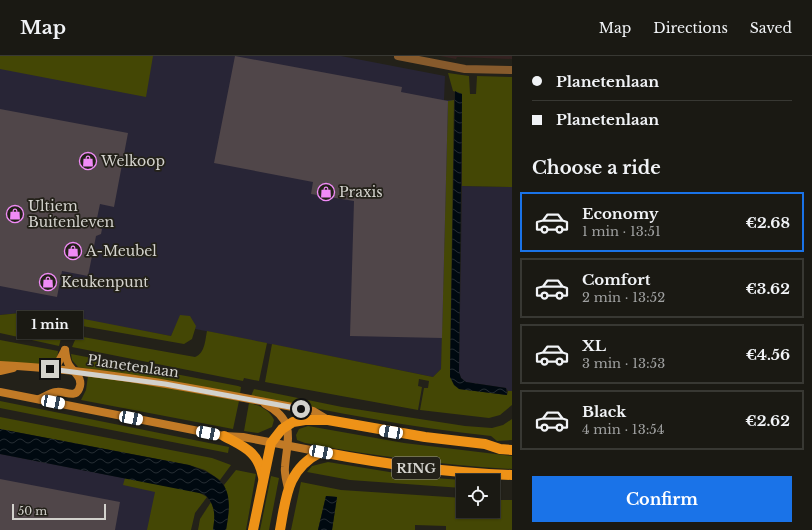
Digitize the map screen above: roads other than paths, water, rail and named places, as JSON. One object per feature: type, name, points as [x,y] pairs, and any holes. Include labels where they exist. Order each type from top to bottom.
[{"type":"main road","points":[[38,400],[58,391],[72,394],[78,392],[81,381],[73,372],[66,359],[65,350],[57,366],[50,369]]},
{"type":"main road","name":"Planetenlaan","points":[[0,365],[50,369],[165,384],[313,411],[328,420],[425,437],[485,444],[500,449],[512,450]]},
{"type":"main road","points":[[0,371],[20,366]]},
{"type":"main road","points":[[0,392],[224,436],[243,437],[321,452]]},
{"type":"main road","name":"Planetenlaan","points":[[261,401],[279,414],[286,425]]},
{"type":"main road","name":"RING","points":[[286,425],[305,420],[328,420]]},
{"type":"main road","points":[[253,530],[271,442],[286,425]]},
{"type":"main road","points":[[286,425],[289,440],[285,469],[288,489]]},
{"type":"main road","points":[[224,436],[249,450],[255,456],[261,468],[263,480]]},
{"type":"main road","points":[[280,530],[288,489],[296,470],[310,457],[321,452]]},
{"type":"main road","name":"RING","points":[[321,452],[406,467],[462,473],[512,475]]},
{"type":"street","points":[[398,56],[465,69],[512,70]]},
{"type":"water","points":[[455,91],[462,94],[459,372],[461,378],[466,382],[506,388],[507,395],[459,389],[454,385],[450,377]]},
{"type":"water","points":[[0,429],[189,465],[202,470],[213,475],[225,488],[229,505],[226,530],[213,530],[213,506],[204,494],[0,454]]},
{"type":"water","points":[[326,496],[337,497],[332,530],[318,530]]},
{"type":"place","name":"Welkoop","points":[[88,161]]},
{"type":"place","name":"Praxis","points":[[326,192]]},
{"type":"place","name":"Ultiem Buitenleven","points":[[15,214]]},
{"type":"place","name":"A-Meubel","points":[[73,251]]},
{"type":"place","name":"Keukenpunt","points":[[48,282]]}]
